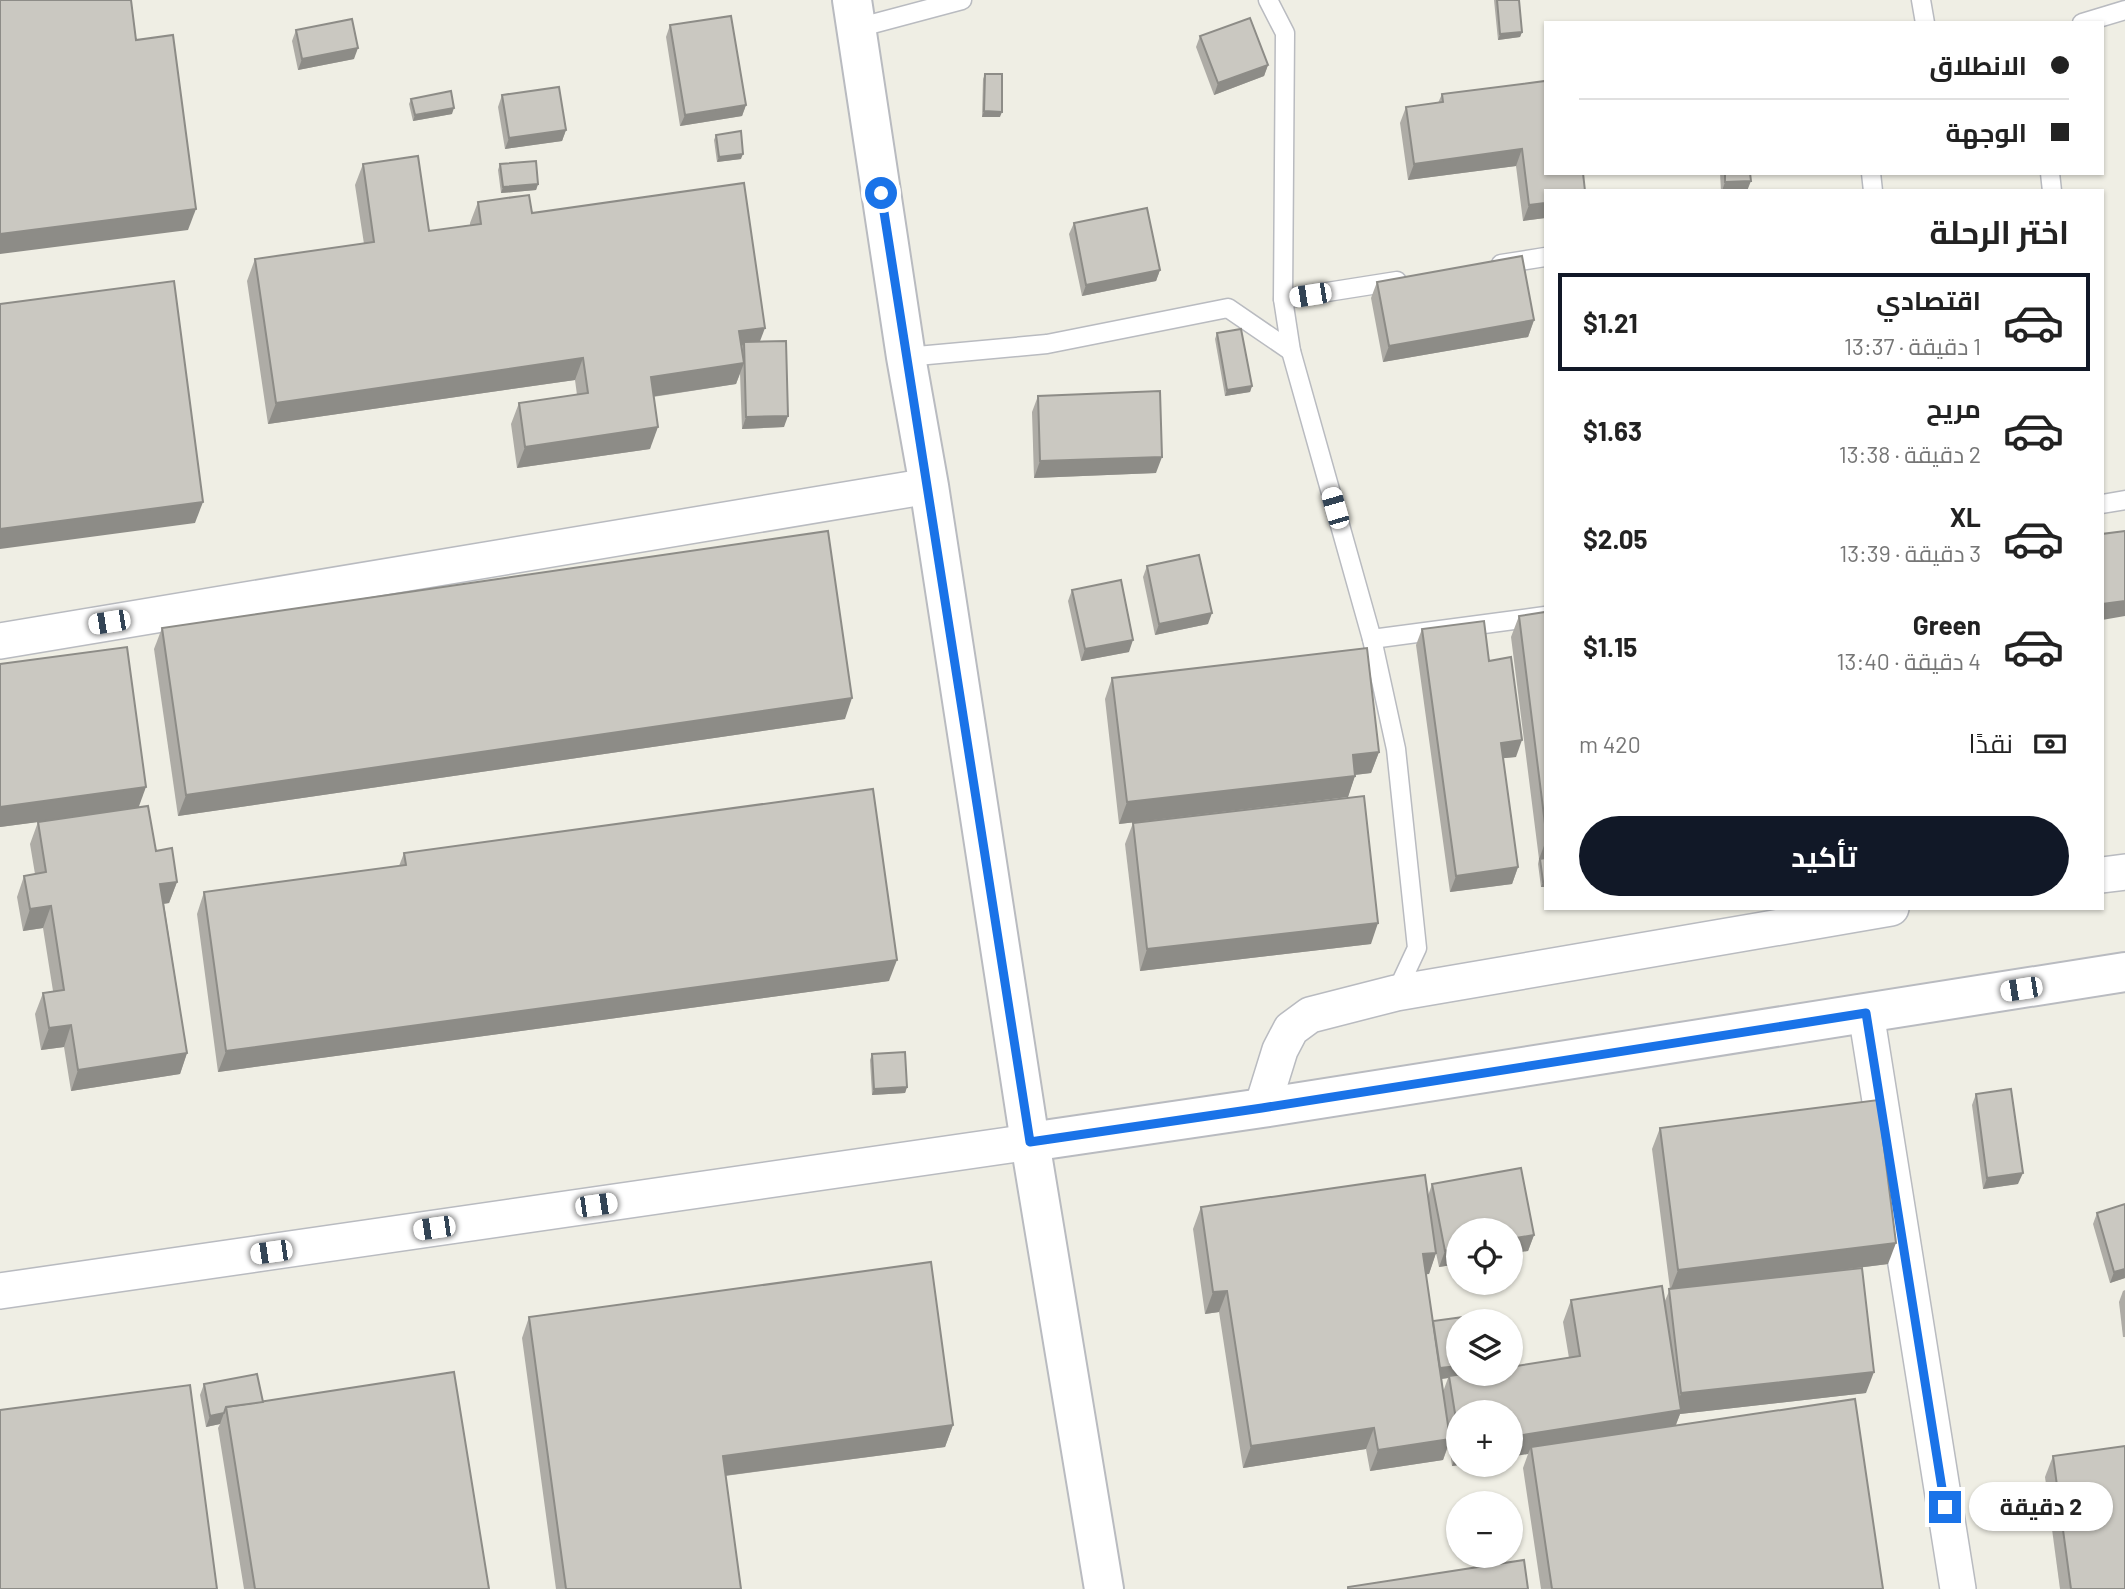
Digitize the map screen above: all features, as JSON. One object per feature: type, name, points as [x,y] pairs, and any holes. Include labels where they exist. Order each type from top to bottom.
[{"type":"street","points":[[855,14],[906,357],[929,486],[1030,1142],[1104,1589]]},
{"type":"street","points":[[0,641],[929,486]]},
{"type":"street","points":[[2104,875],[2125,872]]},
{"type":"street","points":[[1262,1108],[1280,1050],[1291,1028],[1310,1015],[1396,993],[1879,910]]},
{"type":"street","points":[[0,1291],[1262,1108],[2125,972]]},
{"type":"street","points":[[1866,1013],[1958,1589]]},
{"type":"lane","points":[[855,14],[962,0]]},
{"type":"lane","points":[[1268,0],[1285,33],[1283,299],[1291,351],[1372,639],[1396,749],[1418,948],[1396,993]]},
{"type":"lane","points":[[1921,0],[1925,21]]},
{"type":"lane","points":[[2089,21],[2125,10]]},
{"type":"lane","points":[[1490,266],[1544,257]]},
{"type":"lane","points":[[1283,299],[1407,279]]},
{"type":"lane","points":[[906,357],[1047,344],[1228,308],[1291,351]]},
{"type":"lane","points":[[2104,504],[2125,500]]},
{"type":"lane","points":[[1372,639],[1544,615]]},
{"type":"building","points":[[0,0],[131,0],[136,40],[173,35],[196,209],[0,234]]},
{"type":"building","points":[[1497,0],[1519,0],[1522,32],[1500,34]]},
{"type":"building","points":[[731,16],[746,105],[685,115],[670,25]]},
{"type":"building","points":[[1250,18],[1268,65],[1218,83],[1200,36]]},
{"type":"building","points":[[352,19],[358,48],[302,59],[296,30]]},
{"type":"building","points":[[985,74],[1002,74],[1002,112],[984,111]]},
{"type":"building","points":[[1544,81],[1544,175],[1583,175],[1585,189],[1544,189],[1544,203],[1529,205],[1522,149],[1414,164],[1406,107],[1443,102],[1442,94]]},
{"type":"building","points":[[559,87],[566,130],[509,138],[502,95]]},
{"type":"building","points":[[451,91],[454,108],[415,115],[411,99]]},
{"type":"building","points":[[741,131],[743,154],[719,157],[716,135]]},
{"type":"building","points":[[418,156],[429,231],[481,224],[478,202],[529,195],[532,213],[744,183],[765,328],[739,331],[744,363],[651,377],[658,427],[525,447],[519,403],[588,393],[583,358],[276,403],[255,259],[374,242],[363,164]]},
{"type":"building","points":[[536,161],[538,184],[503,187],[500,164]]},
{"type":"building","points":[[1725,175],[1750,175],[1751,181],[1725,182]]},
{"type":"building","points":[[1147,208],[1160,270],[1086,285],[1074,223]]},
{"type":"building","points":[[1522,256],[1534,320],[1389,346],[1377,282]]},
{"type":"building","points":[[174,281],[203,502],[0,529],[0,304]]},
{"type":"building","points":[[1241,329],[1252,386],[1227,390],[1217,333]]},
{"type":"building","points":[[786,341],[788,416],[746,417],[744,342]]},
{"type":"building","points":[[1160,391],[1162,457],[1040,461],[1038,396]]},
{"type":"building","points":[[828,531],[852,698],[186,795],[162,628]]},
{"type":"building","points":[[2125,531],[2125,601],[2104,604],[2104,534]]},
{"type":"building","points":[[1199,555],[1212,613],[1159,624],[1147,566]]},
{"type":"building","points":[[1121,580],[1133,640],[1085,649],[1072,590]]},
{"type":"building","points":[[1544,612],[1544,816],[1519,616]]},
{"type":"building","points":[[1484,621],[1489,661],[1511,657],[1522,740],[1501,743],[1518,867],[1456,876],[1422,629]]},
{"type":"building","points":[[127,647],[146,787],[0,807],[0,664]]},
{"type":"building","points":[[1367,648],[1379,752],[1353,755],[1355,776],[1127,802],[1112,678]]},
{"type":"building","points":[[873,789],[897,960],[226,1051],[204,892],[406,865],[404,853]]},
{"type":"building","points":[[1364,796],[1378,923],[1147,949],[1133,823]]},
{"type":"building","points":[[148,806],[156,851],[172,848],[177,882],[160,884],[187,1053],[78,1070],[71,1025],[49,1028],[43,993],[64,990],[51,906],[30,909],[24,876],[46,872],[38,822]]},
{"type":"building","points":[[1544,858],[1543,882],[1540,859]]},
{"type":"building","points":[[905,1052],[907,1087],[874,1089],[872,1054]]},
{"type":"building","points":[[2011,1089],[2023,1173],[1987,1178],[1976,1094]]},
{"type":"building","points":[[1878,1100],[1896,1243],[1678,1270],[1660,1128]]},
{"type":"building","points":[[1521,1168],[1534,1235],[1523,1237],[1523,1218],[1446,1218],[1445,1251],[1432,1184]]},
{"type":"building","points":[[1425,1175],[1436,1253],[1423,1254],[1446,1412],[1446,1440],[1378,1450],[1374,1428],[1251,1446],[1227,1291],[1213,1292],[1201,1207]]},
{"type":"building","points":[[2125,1204],[2125,1269],[2114,1272],[2097,1213]]},
{"type":"building","points":[[931,1262],[953,1425],[723,1456],[741,1589],[566,1589],[529,1317]]},
{"type":"building","points":[[1862,1268],[1874,1372],[1681,1393],[1669,1289]]},
{"type":"building","points":[[1662,1286],[1681,1410],[1523,1435],[1523,1400],[1453,1400],[1451,1386],[1523,1386],[1523,1365],[1580,1356],[1571,1300]]},
{"type":"building","points":[[1446,1319],[1446,1367],[1440,1368],[1433,1321]]},
{"type":"building","points":[[454,1372],[489,1589],[255,1589],[226,1407]]},
{"type":"building","points":[[257,1374],[263,1402],[226,1407],[224,1413],[210,1416],[204,1384]]},
{"type":"building","points":[[190,1385],[217,1589],[0,1589],[0,1410]]},
{"type":"building","points":[[1855,1399],[1883,1589],[1552,1589],[1531,1447]]},
{"type":"building","points":[[2125,1446],[2125,1589],[2071,1589],[2053,1456]]},
{"type":"building","points":[[1523,1560],[1528,1589],[1348,1589],[1472,1568],[1523,1568]]},
{"type":"route","points":[[881,193],[1030,1142],[1866,1013],[1945,1507]]}]
